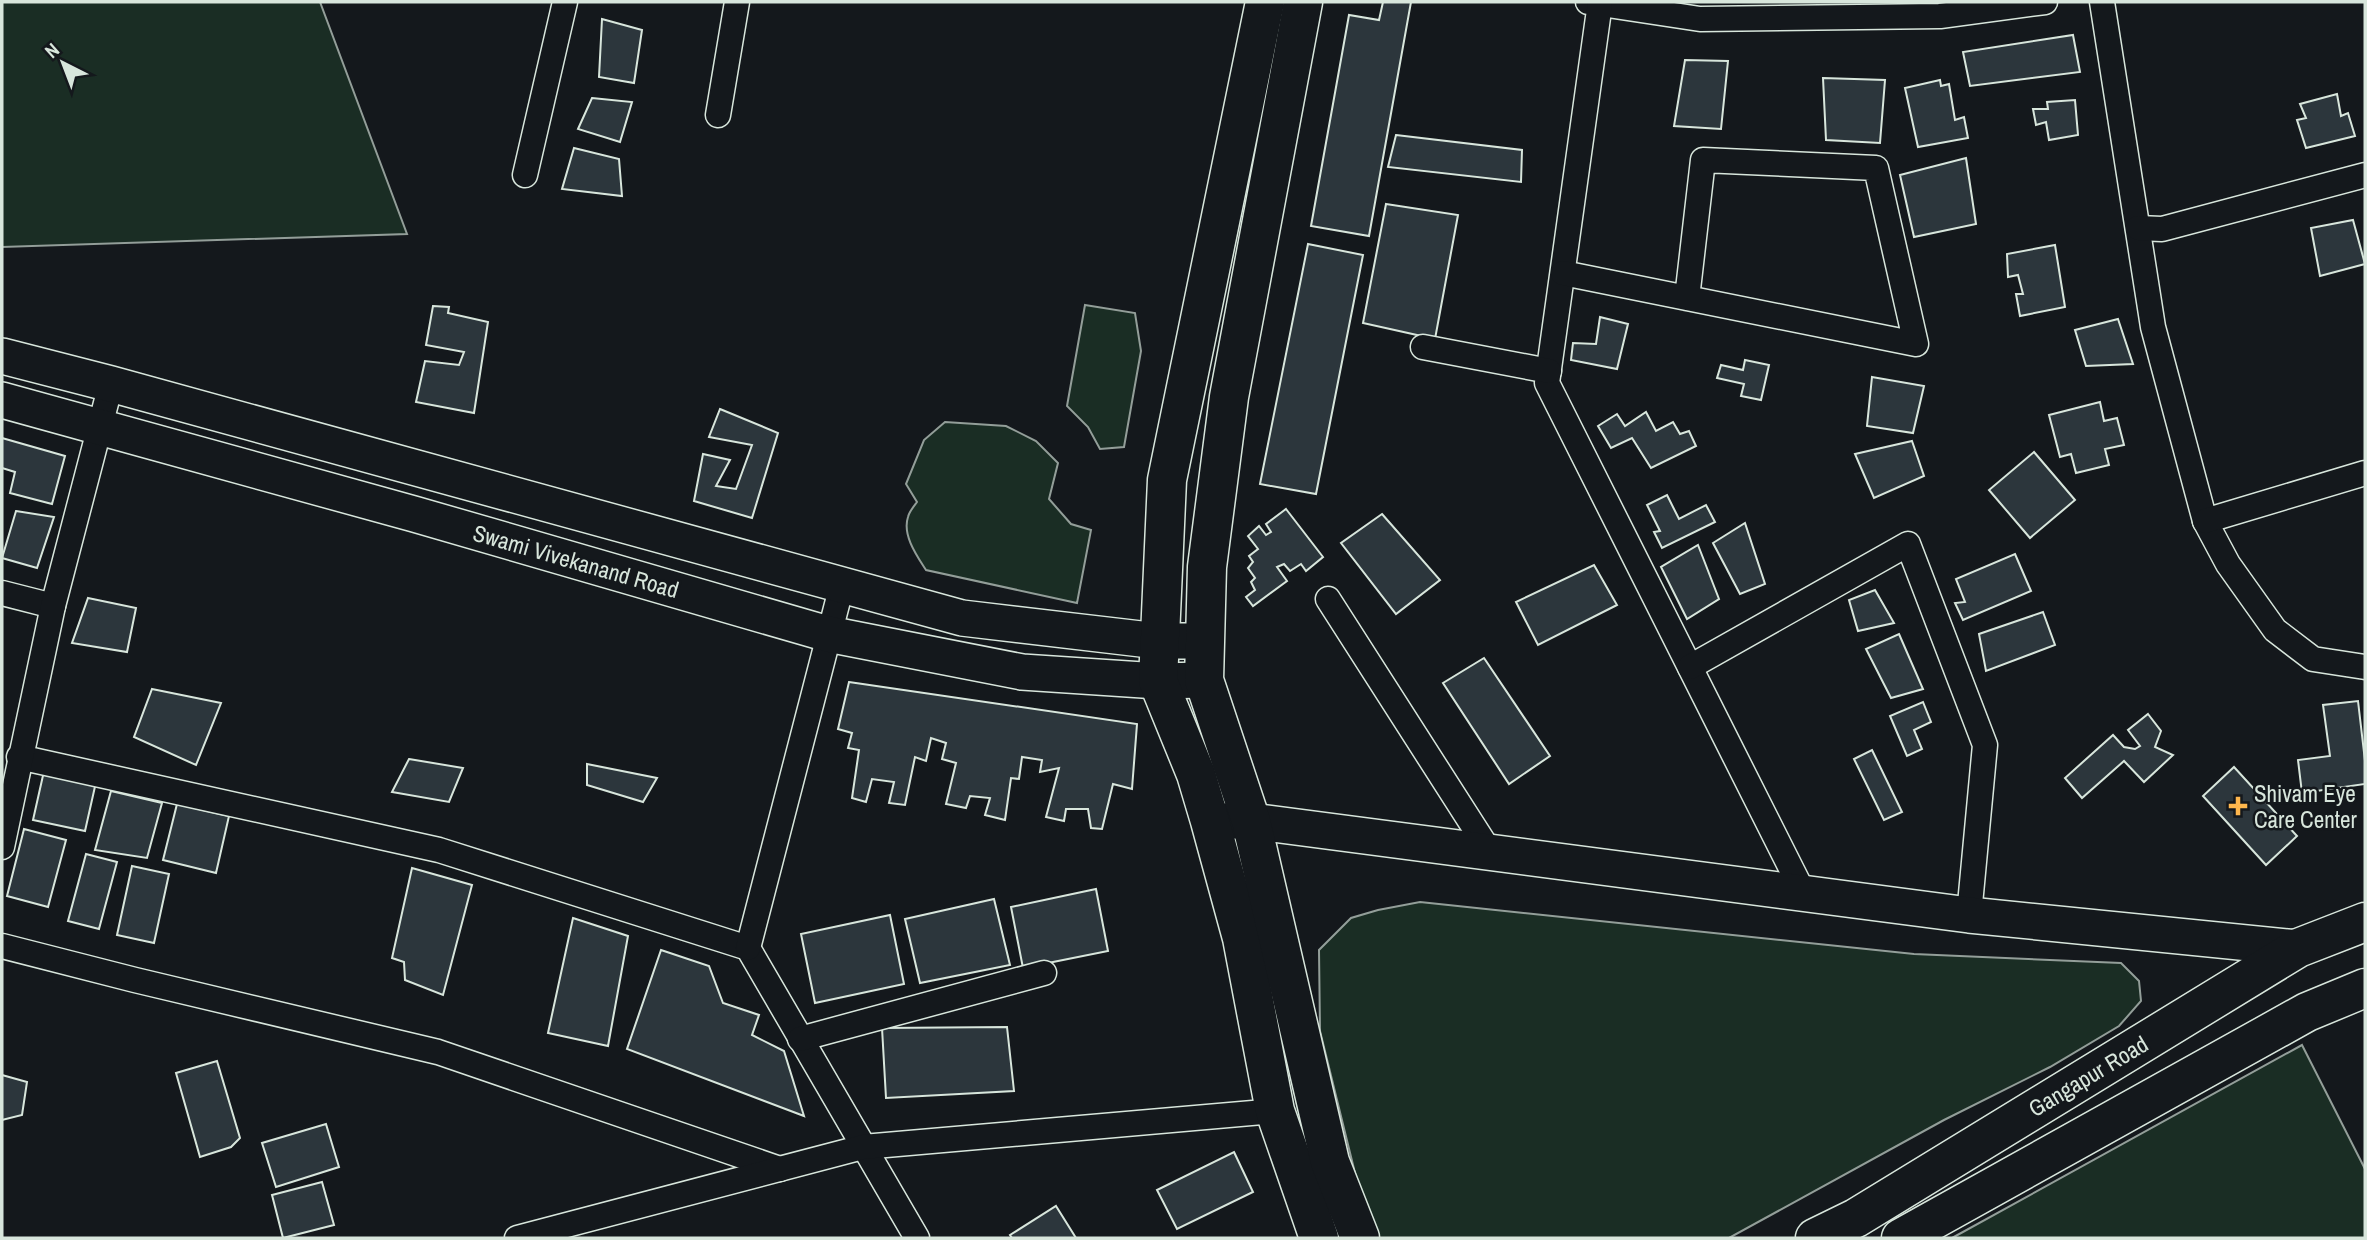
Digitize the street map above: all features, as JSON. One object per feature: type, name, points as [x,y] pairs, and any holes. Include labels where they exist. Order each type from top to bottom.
[{"type":"main road","points":[[1265,2],[1167,480],[1158,681],[1196,775],[1210,821],[1242,937],[1275,1111],[1319,1238]]},
{"type":"main road","points":[[1303,2],[1229,397],[1207,567],[1204,680],[1251,821],[1330,1161],[1360,1238]]},
{"type":"main road","points":[[2,356],[962,618],[1158,641],[1205,641]]},
{"type":"main road","name":"Swami Vivekanand Road","points":[[2,400],[414,514],[828,634],[1022,672],[1158,681],[1204,680]]},
{"type":"main road","points":[[1210,821],[1251,821],[1969,915],[2298,948]]},
{"type":"main road","name":"Gangapur Road","points":[[1815,1238],[1856,1218],[2298,948],[2365,922]]},
{"type":"main road","points":[[1901,1238],[2307,1012],[2365,988]]},
{"type":"street","points":[[525,175],[565,2]]},
{"type":"street","points":[[718,116],[737,2]]},
{"type":"street","points":[[1803,892],[1547,383],[1563,273],[1594,3],[1700,19],[1810,10],[1940,16],[2045,2]]},
{"type":"street","points":[[2102,2],[2153,327],[2206,521],[2228,564],[2276,630],[2314,659],[2365,667]]},
{"type":"street","points":[[1563,273],[1687,298],[1714,303],[1916,344],[1876,168],[1703,160],[1687,298]]},
{"type":"street","points":[[2138,228],[2162,229],[2365,174]]},
{"type":"street","points":[[1423,347],[1549,371]]},
{"type":"street","points":[[2,847],[53,606],[111,384]]},
{"type":"street","points":[[2206,521],[2365,473]]},
{"type":"street","points":[[1690,667],[1908,544],[1985,745],[1969,915]]},
{"type":"street","points":[[748,948],[842,585]]},
{"type":"street","points":[[2,593],[53,606]]},
{"type":"street","points":[[1328,599],[1490,852]]},
{"type":"street","points":[[19,757],[439,850],[748,948],[917,1238]]},
{"type":"street","points":[[2,946],[135,981],[438,1052],[780,1169]]},
{"type":"street","points":[[800,1039],[1044,973]]},
{"type":"street","points":[[517,1238],[863,1147],[1275,1111]]},
{"type":"green space","points":[[2,2],[320,2],[407,234],[2,247]]},
{"type":"green space","points":[[1085,305],[1135,313],[1141,351],[1124,447],[1100,449],[1088,427],[1067,406]]},
{"type":"green space","points":[[945,422],[1006,426],[1036,441],[1058,463],[1049,499],[1071,524],[1091,530],[1077,603],[926,570],[911,545],[907,531],[909,515],[917,502],[906,484],[924,440]]},
{"type":"green space","points":[[1420,902],[1914,954],[2121,963],[2139,981],[2141,1001],[2119,1026],[2050,1067],[1944,1120],[1729,1238],[1371,1238],[1320,1031],[1319,950],[1351,918]]},
{"type":"green space","points":[[2302,1045],[2365,1169],[2365,1238],[1952,1238]]},
{"type":"building","points":[[1383,2],[1411,2],[1369,236],[1311,226],[1349,15],[1379,20]]},
{"type":"building","points":[[602,19],[642,30],[634,83],[599,77]]},
{"type":"building","points":[[2073,35],[2080,72],[1970,86],[1963,52]]},
{"type":"building","points":[[1685,60],[1728,61],[1721,129],[1674,126]]},
{"type":"building","points":[[1823,78],[1885,80],[1880,143],[1826,140]]},
{"type":"building","points":[[1940,80],[1941,86],[1949,84],[1955,120],[1964,117],[1968,138],[1918,147],[1905,88]]},
{"type":"building","points":[[2337,94],[2341,116],[2348,113],[2355,136],[2306,148],[2297,120],[2306,118],[2300,104]]},
{"type":"building","points":[[592,98],[632,102],[620,142],[578,129]]},
{"type":"building","points":[[2075,100],[2078,135],[2049,140],[2046,122],[2036,125],[2033,109],[2048,109],[2047,102]]},
{"type":"building","points":[[1396,135],[1522,150],[1521,182],[1388,167]]},
{"type":"building","points":[[574,148],[619,159],[622,196],[562,189]]},
{"type":"building","points":[[1966,158],[1976,224],[1914,237],[1900,175]]},
{"type":"building","points":[[1386,204],[1458,215],[1435,339],[1363,323]]},
{"type":"building","points":[[2353,220],[2365,264],[2320,276],[2311,228]]},
{"type":"building","points":[[1308,244],[1363,255],[1316,494],[1260,484]]},
{"type":"building","points":[[2055,245],[2065,307],[2020,316],[2016,294],[2023,294],[2018,275],[2008,277],[2007,254]]},
{"type":"building","points":[[433,306],[449,307],[448,313],[488,322],[474,413],[416,402],[425,361],[459,365],[464,352],[426,345]]},
{"type":"building","points":[[1600,317],[1628,324],[1617,369],[1571,360],[1573,343],[1596,344]]},
{"type":"building","points":[[2118,319],[2133,364],[2086,366],[2075,330]]},
{"type":"building","points":[[1745,360],[1769,365],[1761,400],[1741,396],[1744,384],[1717,378],[1721,365],[1743,370]]},
{"type":"building","points":[[1872,377],[1924,386],[1913,433],[1867,426]]},
{"type":"building","points":[[2100,402],[2104,421],[2117,418],[2124,445],[2105,449],[2109,465],[2076,473],[2071,454],[2060,457],[2049,415]]},
{"type":"building","points":[[720,409],[778,433],[752,518],[694,501],[703,454],[730,460],[716,486],[736,489],[752,445],[709,437]]},
{"type":"building","points":[[1646,412],[1656,431],[1673,422],[1680,434],[1689,431],[1696,446],[1651,468],[1632,438],[1611,448],[1598,426],[1617,414],[1625,426]]},
{"type":"building","points":[[2,438],[65,456],[52,504],[10,493],[15,472],[2,468]]},
{"type":"building","points":[[1912,441],[1924,476],[1874,498],[1855,454]]},
{"type":"building","points":[[2034,452],[2075,500],[2030,538],[1989,490]]},
{"type":"building","points":[[1667,495],[1679,519],[1706,505],[1715,522],[1662,548],[1654,532],[1660,531],[1647,505]]},
{"type":"building","points":[[1286,509],[1323,557],[1306,571],[1301,564],[1290,571],[1284,564],[1277,567],[1287,581],[1253,606],[1246,597],[1255,590],[1251,582],[1255,578],[1248,568],[1253,562],[1249,556],[1258,549],[1248,536],[1259,526],[1266,535],[1271,532],[1266,524]]},
{"type":"building","points":[[16,511],[54,517],[37,568],[2,558]]},
{"type":"building","points":[[1382,514],[1440,580],[1396,614],[1341,543]]},
{"type":"building","points":[[1745,523],[1765,584],[1740,594],[1713,543]]},
{"type":"building","points":[[1698,545],[1719,599],[1687,619],[1661,567]]},
{"type":"building","points":[[2015,554],[2031,591],[1963,620],[1955,603],[1965,602],[1956,579]]},
{"type":"building","points":[[1594,565],[1617,605],[1538,645],[1516,602]]},
{"type":"building","points":[[1875,590],[1894,623],[1858,631],[1849,600]]},
{"type":"building","points":[[88,598],[136,608],[127,652],[72,643]]},
{"type":"building","points":[[2043,612],[2055,645],[1986,671],[1979,634]]},
{"type":"building","points":[[1899,634],[1923,689],[1891,698],[1866,649]]},
{"type":"building","points":[[1484,658],[1550,756],[1509,784],[1443,683]]},
{"type":"building","points":[[849,682],[1137,724],[1132,789],[1113,784],[1102,829],[1091,828],[1088,809],[1066,809],[1064,821],[1046,817],[1059,768],[1040,772],[1042,760],[1022,757],[1019,779],[1011,778],[1005,820],[985,815],[990,798],[970,796],[966,808],[946,804],[956,763],[942,759],[946,743],[931,738],[926,761],[915,757],[905,805],[889,803],[894,782],[872,779],[866,802],[852,798],[859,750],[848,748],[852,733],[838,729]]},
{"type":"building","points":[[152,689],[221,703],[196,765],[134,737]]},
{"type":"building","points":[[2358,701],[2365,784],[2302,793],[2298,760],[2330,756],[2323,705]]},
{"type":"building","points":[[1923,702],[1931,722],[1914,730],[1922,749],[1907,756],[1890,716]]},
{"type":"building","points":[[2148,714],[2161,731],[2155,747],[2173,755],[2144,782],[2124,761],[2082,798],[2065,778],[2113,735],[2124,747],[2135,749],[2140,746],[2128,730]]},
{"type":"building","points":[[1872,750],[1902,812],[1884,820],[1854,759]]},
{"type":"building","points":[[409,759],[463,768],[449,802],[392,792]]},
{"type":"building","points":[[587,764],[657,778],[643,802],[587,785]]},
{"type":"building","points":[[2234,767],[2297,836],[2266,865],[2203,796]]},
{"type":"building","points":[[44,771],[96,782],[85,831],[33,820]]},
{"type":"building","points":[[111,791],[162,803],[147,858],[95,850]]},
{"type":"building","points":[[177,804],[229,816],[216,873],[163,860]]},
{"type":"building","points":[[24,829],[66,840],[48,907],[7,896]]},
{"type":"building","points":[[86,854],[117,862],[99,929],[68,921]]},
{"type":"building","points":[[132,866],[169,874],[154,943],[117,935]]},
{"type":"building","points":[[412,868],[472,885],[443,995],[405,980],[404,962],[392,958]]},
{"type":"building","points":[[1096,889],[1108,951],[1023,968],[1011,907]]},
{"type":"building","points":[[994,899],[1010,965],[920,983],[905,919]]},
{"type":"building","points":[[890,915],[904,984],[815,1003],[801,934]]},
{"type":"building","points":[[573,918],[628,936],[608,1046],[548,1033]]},
{"type":"building","points":[[661,950],[709,966],[723,1003],[759,1015],[752,1035],[784,1051],[804,1116],[627,1049]]},
{"type":"building","points":[[1007,1027],[1014,1091],[886,1098],[882,1028]]},
{"type":"building","points":[[217,1061],[240,1138],[231,1147],[200,1157],[176,1073]]},
{"type":"building","points":[[2,1075],[27,1082],[22,1115],[2,1120]]},
{"type":"building","points":[[326,1124],[339,1167],[276,1187],[262,1143]]},
{"type":"building","points":[[1234,1152],[1253,1192],[1177,1229],[1157,1190]]},
{"type":"building","points":[[322,1182],[334,1225],[283,1238],[272,1195]]},
{"type":"building","points":[[1056,1206],[1076,1238],[1012,1238],[1010,1235]]},
{"type":"place","name":"Shivam Eye Care Center","points":[[2238,806]]}]
